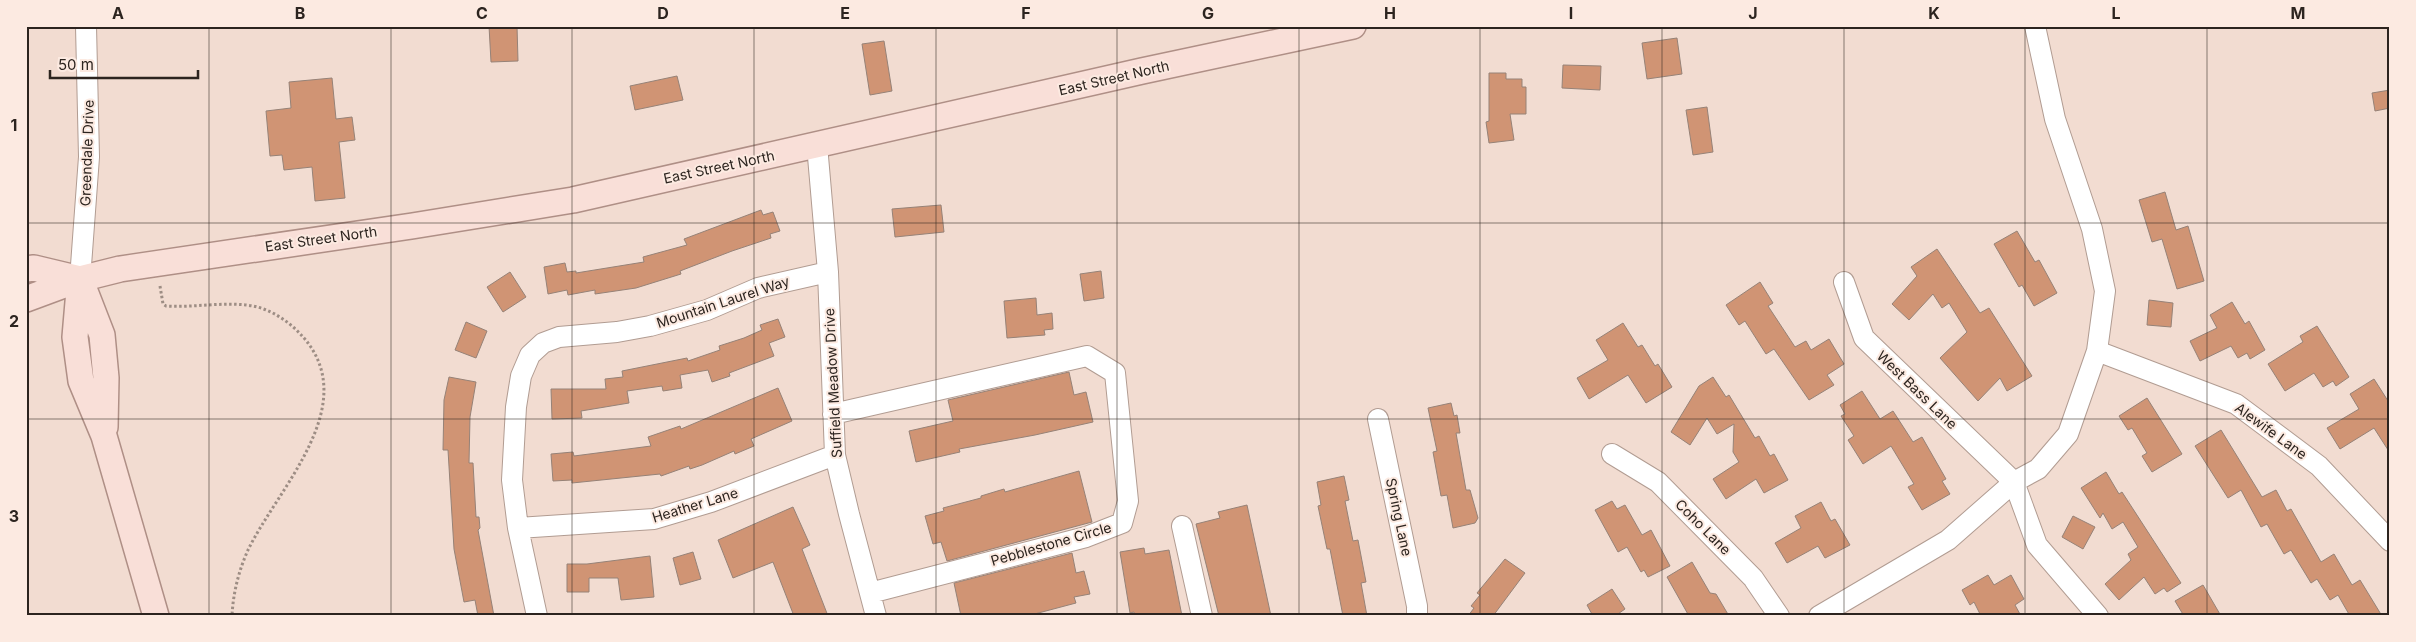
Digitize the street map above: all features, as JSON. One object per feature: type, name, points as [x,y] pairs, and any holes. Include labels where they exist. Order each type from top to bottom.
[{"type":"main road","name":"East Street North","points":[[26,300],[80,279],[158,263],[412,226],[573,200],[1142,71],[1353,26]]},
{"type":"main road","name":"East Street North","points":[[26,269],[34,268],[80,279]]},
{"type":"main road","points":[[80,279],[75,337],[82,381],[104,436],[156,616]]},
{"type":"street","name":"Greendale Drive","points":[[80,279],[89,148],[86,26]]},
{"type":"street","points":[[1819,616],[1948,540],[2014,482],[2038,469],[2068,434],[2097,351],[2105,291],[2092,229],[2055,119],[2035,26]]},
{"type":"street","name":"Suffield Meadow Drive","points":[[817,145],[828,272],[835,455],[876,616]]},
{"type":"street","name":"Mountain Laurel Way","points":[[537,616],[518,528],[512,480],[516,407],[521,376],[530,355],[543,344],[559,337],[617,332],[650,326],[707,310],[758,288],[828,272]]},
{"type":"street","name":"West Bass Lane","points":[[1844,282],[1864,338],[2014,482]]},
{"type":"street","name":"Alewife Lane","points":[[2097,351],[2236,404],[2319,466],[2390,541]]},
{"type":"street","name":"Pebblestone Circle","points":[[834,414],[1087,356],[1115,373],[1128,501],[1122,523],[1086,537],[870,593]]},
{"type":"street","name":"Spring Lane","points":[[1378,419],[1417,606],[1417,616]]},
{"type":"street","name":"Coho Lane","points":[[1612,454],[1658,482],[1754,578],[1779,616]]},
{"type":"street","name":"Heather Lane","points":[[518,528],[654,519],[711,502],[835,455]]},
{"type":"street","points":[[2014,482],[2037,545],[2098,616]]},
{"type":"street","points":[[1182,526],[1202,616]]},
{"type":"path","points":[[158,263],[164,306],[240,305],[266,310],[284,319],[298,332],[312,349],[322,373],[324,398],[318,427],[248,550],[236,584],[232,616]]},
{"type":"building","points":[[489,26],[517,26],[518,61],[491,62]]},
{"type":"building","points":[[1677,38],[1682,74],[1647,79],[1642,43]]},
{"type":"building","points":[[884,41],[892,91],[870,95],[862,44]]},
{"type":"building","points":[[1563,65],[1601,66],[1600,90],[1562,88]]},
{"type":"building","points":[[1489,73],[1506,73],[1506,79],[1522,79],[1522,87],[1526,87],[1526,114],[1510,114],[1514,140],[1489,143],[1486,122],[1489,121]]},
{"type":"building","points":[[677,76],[683,100],[635,110],[630,86]]},
{"type":"building","points":[[332,78],[336,119],[352,117],[355,140],[339,142],[345,198],[315,201],[312,167],[284,170],[282,155],[270,156],[266,111],[291,108],[289,82]]},
{"type":"building","points":[[2390,90],[2390,108],[2375,111],[2372,93]]},
{"type":"building","points":[[1707,107],[1713,152],[1693,155],[1686,110]]},
{"type":"building","points":[[2165,192],[2176,230],[2188,226],[2204,281],[2177,289],[2162,239],[2152,242],[2139,200]]},
{"type":"building","points":[[941,205],[944,232],[895,237],[892,209]]},
{"type":"building","points":[[761,210],[763,215],[773,212],[780,231],[770,234],[771,238],[680,271],[681,274],[636,288],[595,294],[595,290],[568,295],[567,290],[548,294],[544,267],[565,263],[567,272],[576,271],[576,273],[644,262],[643,257],[687,245],[684,239]]},
{"type":"building","points":[[2017,231],[2035,262],[2039,260],[2057,293],[2034,306],[2022,285],[2019,287],[1994,244]]},
{"type":"building","points":[[1937,249],[1980,313],[1989,308],[2032,376],[2007,391],[2000,378],[1978,401],[1940,358],[1967,332],[1949,303],[1942,308],[1933,294],[1909,320],[1892,304],[1917,276],[1911,267]]},
{"type":"building","points":[[1101,271],[1104,298],[1084,301],[1080,274]]},
{"type":"building","points":[[510,272],[526,297],[503,312],[487,287]]},
{"type":"building","points":[[1760,282],[1773,303],[1768,306],[1795,347],[1806,341],[1811,350],[1829,339],[1844,364],[1827,375],[1834,385],[1809,400],[1774,349],[1766,354],[1745,321],[1739,325],[1726,305]]},
{"type":"building","points":[[1036,298],[1037,315],[1052,313],[1053,329],[1044,330],[1045,335],[1007,338],[1004,301]]},
{"type":"building","points":[[2149,300],[2173,303],[2171,327],[2147,325]]},
{"type":"building","points":[[2232,302],[2245,324],[2249,321],[2265,350],[2250,359],[2247,353],[2238,358],[2231,346],[2200,361],[2190,341],[2217,328],[2210,315]]},
{"type":"building","points":[[778,319],[785,337],[769,343],[774,356],[729,373],[730,376],[712,382],[708,370],[680,375],[682,388],[663,391],[662,386],[627,391],[629,403],[581,411],[582,418],[552,419],[551,389],[606,389],[605,379],[623,377],[622,371],[687,358],[688,361],[720,350],[719,346],[762,330],[760,325]]},
{"type":"building","points":[[466,322],[487,331],[476,358],[455,350]]},
{"type":"building","points":[[1623,323],[1638,347],[1642,345],[1655,366],[1658,364],[1672,387],[1646,403],[1628,375],[1589,399],[1577,378],[1608,360],[1596,340]]},
{"type":"building","points":[[2317,326],[2349,377],[2336,386],[2333,381],[2323,387],[2314,373],[2285,391],[2268,364],[2303,342],[2300,336]]},
{"type":"building","points":[[1069,372],[1074,395],[1086,392],[1093,422],[959,449],[960,452],[916,462],[909,431],[953,421],[948,400]]},
{"type":"building","points":[[449,377],[476,382],[470,417],[469,463],[473,463],[476,517],[479,517],[480,528],[478,530],[494,616],[478,616],[475,600],[464,602],[454,549],[448,450],[443,450],[444,400]]},
{"type":"building","points":[[1713,377],[1726,397],[1729,395],[1755,438],[1759,436],[1770,456],[1774,454],[1788,480],[1764,493],[1756,479],[1726,499],[1713,479],[1739,462],[1733,452],[1734,424],[1717,434],[1707,418],[1690,445],[1671,432],[1699,386]]},
{"type":"building","points":[[2374,379],[2390,404],[2390,453],[2374,428],[2340,449],[2327,428],[2359,409],[2350,394]]},
{"type":"building","points":[[778,388],[792,421],[751,439],[754,446],[735,454],[734,451],[702,465],[690,469],[689,466],[661,476],[660,474],[572,483],[572,480],[553,481],[551,454],[573,452],[574,456],[651,446],[648,437],[680,426],[681,429]]},
{"type":"building","points":[[1862,391],[1880,419],[1893,411],[1913,442],[1922,437],[1946,479],[1942,481],[1950,494],[1922,510],[1908,487],[1914,484],[1891,446],[1863,464],[1848,440],[1854,436],[1841,416],[1845,414],[1840,405]]},
{"type":"building","points":[[2147,398],[2182,454],[2152,472],[2142,456],[2147,453],[2132,428],[2128,430],[2119,416]]},
{"type":"building","points":[[1451,403],[1454,416],[1457,415],[1460,433],[1456,433],[1466,490],[1470,490],[1478,518],[1475,523],[1453,528],[1447,495],[1441,496],[1433,452],[1437,451],[1428,408]]},
{"type":"building","points":[[2221,430],[2262,497],[2276,490],[2287,511],[2291,509],[2321,562],[2334,554],[2352,585],[2360,580],[2382,616],[2350,616],[2338,595],[2330,600],[2317,579],[2311,583],[2291,550],[2284,554],[2267,524],[2261,527],[2241,490],[2228,498],[2195,446]]},
{"type":"building","points":[[1079,471],[1092,522],[947,561],[941,542],[933,544],[925,516],[944,511],[943,508],[981,498],[981,496],[1004,489],[1005,492]]},
{"type":"building","points":[[2106,472],[2119,494],[2122,492],[2181,583],[2167,592],[2164,588],[2155,594],[2144,577],[2119,600],[2105,584],[2131,560],[2128,554],[2138,547],[2123,522],[2112,529],[2103,513],[2100,518],[2081,488]]},
{"type":"building","points":[[1344,476],[1349,500],[1345,501],[1353,541],[1358,540],[1366,582],[1361,583],[1367,616],[1343,616],[1330,549],[1327,549],[1318,506],[1321,505],[1317,482]]},
{"type":"building","points":[[1612,501],[1617,509],[1625,505],[1642,535],[1651,530],[1670,566],[1648,577],[1644,570],[1641,572],[1627,547],[1618,552],[1595,510]]},
{"type":"building","points":[[1821,502],[1831,521],[1835,519],[1850,545],[1825,558],[1818,546],[1787,563],[1775,543],[1801,528],[1795,516]]},
{"type":"building","points":[[1247,505],[1271,616],[1219,616],[1196,524],[1220,518],[1218,512]]},
{"type":"building","points":[[793,507],[810,545],[802,549],[828,616],[794,616],[773,562],[733,578],[718,540]]},
{"type":"building","points":[[2073,516],[2095,527],[2083,549],[2062,537]]},
{"type":"building","points":[[1144,548],[1145,554],[1169,550],[1182,616],[1135,616],[1134,612],[1130,613],[1120,552]]},
{"type":"building","points":[[693,552],[701,579],[680,585],[673,558]]},
{"type":"building","points":[[1072,553],[1076,573],[1084,571],[1090,594],[1074,597],[1076,603],[1027,616],[961,616],[954,583]]},
{"type":"building","points":[[650,556],[654,597],[621,600],[618,578],[589,578],[589,592],[567,592],[567,564],[587,564]]},
{"type":"building","points":[[1505,559],[1525,573],[1493,616],[1468,616],[1474,608],[1471,606],[1480,595],[1477,593]]},
{"type":"building","points":[[1692,562],[1710,593],[1716,594],[1729,616],[1689,616],[1667,577]]},
{"type":"building","points":[[1988,575],[1994,585],[2011,575],[2024,599],[2015,605],[2021,616],[1981,616],[1974,602],[1970,605],[1962,590]]},
{"type":"building","points":[[2203,585],[2221,616],[2184,616],[2175,601]]},
{"type":"building","points":[[1612,589],[1625,609],[1615,616],[1593,616],[1587,605]]}]
